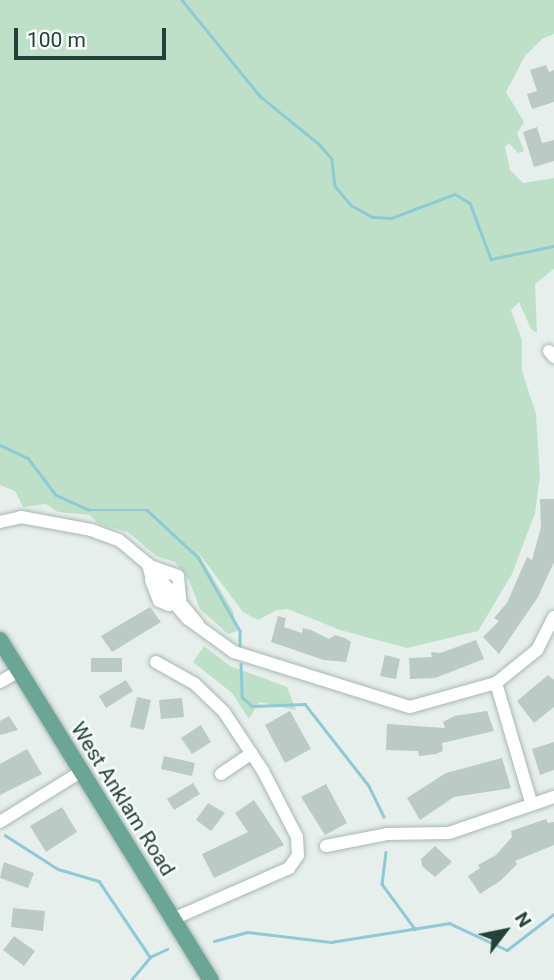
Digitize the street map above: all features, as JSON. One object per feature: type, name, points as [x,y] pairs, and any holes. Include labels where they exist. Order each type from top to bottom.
[{"type":"main road","name":"West Anklam Road","points":[[0,640],[211,980]]},
{"type":"street","points":[[0,522],[22,517],[91,530],[119,540],[150,569],[198,624],[234,652],[410,707],[496,683],[537,650],[554,617]]},
{"type":"street","points":[[156,662],[208,694],[252,753],[297,837],[303,856],[289,868],[173,919]]},
{"type":"street","points":[[0,682],[19,671]]},
{"type":"street","points":[[496,683],[531,802]]},
{"type":"street","points":[[221,774],[252,753]]},
{"type":"street","points":[[0,822],[82,771]]},
{"type":"street","points":[[326,846],[354,838],[462,829],[531,802],[554,797]]},
{"type":"green space","points":[[0,0],[554,0],[554,34],[542,39],[525,56],[506,92],[524,122],[517,133],[524,151],[518,153],[509,143],[505,147],[510,170],[523,183],[554,178],[554,269],[535,284],[537,333],[531,329],[519,302],[511,310],[522,340],[522,371],[536,414],[540,476],[535,513],[512,574],[478,631],[407,648],[340,630],[288,609],[277,610],[258,620],[243,612],[197,551],[233,611],[237,631],[228,634],[200,609],[189,580],[175,562],[156,556],[128,532],[99,524],[90,515],[58,512],[46,504],[23,507],[15,491],[0,485]]},
{"type":"green space","points":[[204,646],[230,666],[287,687],[296,710],[259,702],[249,719],[232,693],[193,662]]},
{"type":"building","points":[[546,65],[549,72],[554,70],[554,102],[532,109],[527,94],[537,91],[530,70]]},
{"type":"building","points":[[537,127],[542,143],[554,140],[554,161],[534,167],[523,132]]},
{"type":"building","points":[[540,499],[554,499],[554,562],[538,597],[499,654],[483,637],[499,621],[494,618],[507,603],[527,557],[532,560],[541,527]]},
{"type":"building","points":[[150,607],[161,622],[112,652],[101,636]]},
{"type":"building","points":[[278,616],[286,618],[284,627],[302,633],[303,628],[311,630],[329,639],[335,635],[351,642],[346,662],[324,660],[271,642]]},
{"type":"building","points":[[476,640],[484,659],[435,678],[410,679],[409,658],[432,657],[431,652],[440,653]]},
{"type":"building","points":[[385,655],[400,659],[396,679],[380,676]]},
{"type":"building","points":[[91,658],[122,658],[122,672],[91,672]]},
{"type":"building","points":[[548,675],[554,680],[554,707],[534,723],[517,701]]},
{"type":"building","points":[[126,680],[133,691],[106,708],[99,696]]},
{"type":"building","points":[[137,697],[151,700],[144,730],[130,727]]},
{"type":"building","points":[[182,698],[184,717],[161,719],[159,700]]},
{"type":"building","points":[[290,711],[311,749],[285,763],[265,725]]},
{"type":"building","points":[[487,711],[494,731],[442,743],[443,751],[436,754],[419,756],[418,751],[386,750],[387,724],[445,728],[443,722],[454,716]]},
{"type":"building","points":[[9,716],[18,730],[0,735],[0,721]]},
{"type":"building","points":[[201,725],[211,742],[192,754],[181,738]]},
{"type":"building","points":[[554,742],[554,770],[540,775],[532,749]]},
{"type":"building","points":[[27,749],[42,774],[0,795],[0,764]]},
{"type":"building","points":[[164,756],[195,763],[192,776],[161,769]]},
{"type":"building","points":[[502,758],[511,788],[454,797],[420,820],[407,798],[446,773]]},
{"type":"building","points":[[193,783],[200,794],[174,810],[167,799]]},
{"type":"building","points":[[326,784],[347,823],[325,835],[301,797]]},
{"type":"building","points":[[254,800],[284,845],[214,878],[202,854],[248,832],[235,813]]},
{"type":"building","points":[[208,803],[225,813],[211,831],[196,820]]},
{"type":"building","points":[[62,807],[77,832],[46,852],[30,826]]},
{"type":"building","points":[[546,819],[548,823],[554,822],[554,845],[515,861],[517,864],[500,881],[480,894],[468,876],[480,868],[478,865],[496,855],[512,837],[511,831]]},
{"type":"building","points":[[435,846],[452,862],[435,877],[422,866],[421,859]]},
{"type":"building","points":[[4,862],[34,873],[28,888],[0,878]]},
{"type":"building","points":[[13,908],[45,911],[43,931],[11,927]]},
{"type":"building","points":[[14,936],[35,951],[24,966],[3,950]]},
{"type":"waterway","points":[[182,0],[260,96],[320,145],[332,159],[335,186],[351,205],[373,217],[391,218],[455,194],[470,203],[491,259],[554,246]]},
{"type":"waterway","points":[[0,445],[28,458],[56,495],[89,510],[147,510],[198,557],[240,631],[240,646]]},
{"type":"waterway","points":[[241,664],[242,697],[252,706],[305,704],[369,786],[384,817]]},
{"type":"waterway","points":[[5,835],[58,869],[99,881],[150,957]]},
{"type":"waterway","points":[[386,852],[382,884],[415,929]]},
{"type":"waterway","points":[[214,941],[247,932],[331,942],[449,923],[507,950],[554,914]]},
{"type":"waterway","points":[[131,980],[150,957],[167,949]]}]
